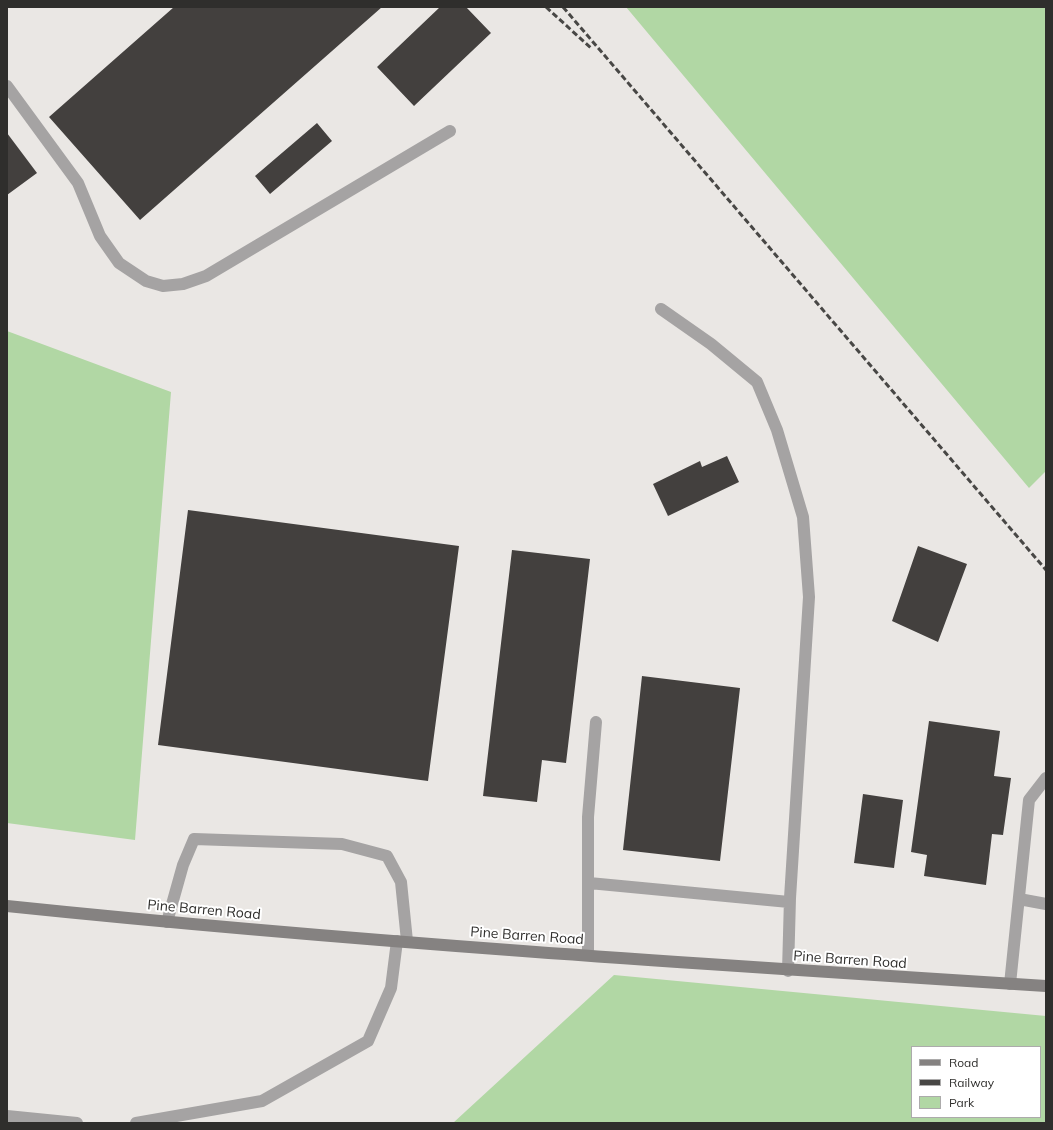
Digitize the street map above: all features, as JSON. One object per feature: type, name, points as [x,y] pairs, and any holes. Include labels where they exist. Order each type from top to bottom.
[{"type":"main road","name":"Pine Barren Road","points":[[7,906],[167,922],[402,941],[788,970],[1046,986]]},
{"type":"lane","points":[[7,86],[78,183],[100,236],[119,263],[146,281],[163,286],[183,284],[206,276],[450,131]]},
{"type":"lane","points":[[662,309],[711,344],[757,382],[777,430],[803,517],[809,596],[789,902],[788,970]]},
{"type":"lane","points":[[588,955],[588,817],[596,722]]},
{"type":"lane","points":[[1010,984],[1029,800],[1046,778]]},
{"type":"lane","points":[[136,1123],[262,1101],[368,1041],[391,988],[402,941],[402,882],[387,856],[342,844],[194,839],[183,865],[167,922]]},
{"type":"lane","points":[[589,883],[789,902]]},
{"type":"lane","points":[[1019,899],[1046,904]]},
{"type":"lane","points":[[7,1116],[77,1123]]},
{"type":"green space","points":[[626,7],[1046,7],[1046,471],[1029,488]]},
{"type":"green space","points":[[7,331],[171,392],[135,840],[7,823]]},
{"type":"green space","points":[[614,975],[1046,1016],[1046,1123],[453,1123]]},
{"type":"building","points":[[174,7],[382,7],[140,220],[49,117]]},
{"type":"building","points":[[440,7],[466,7],[491,33],[414,106],[377,67]]},
{"type":"building","points":[[317,123],[332,141],[270,194],[255,176]]},
{"type":"building","points":[[7,133],[37,173],[7,195]]},
{"type":"building","points":[[727,456],[739,482],[668,516],[653,484],[700,461],[702,467]]},
{"type":"building","points":[[188,510],[459,546],[428,781],[158,745]]},
{"type":"building","points":[[918,546],[967,564],[938,642],[892,621]]},
{"type":"building","points":[[512,550],[590,559],[566,763],[542,760],[537,802],[483,796]]},
{"type":"building","points":[[642,676],[740,688],[720,861],[623,850]]},
{"type":"building","points":[[929,721],[1000,731],[994,776],[1011,778],[1003,835],[992,834],[986,885],[924,876],[927,855],[911,852]]},
{"type":"building","points":[[863,794],[903,800],[894,868],[854,863]]},
{"type":"railway","points":[[546,7],[592,49]]},
{"type":"railway","points":[[563,7],[1046,570]]}]
